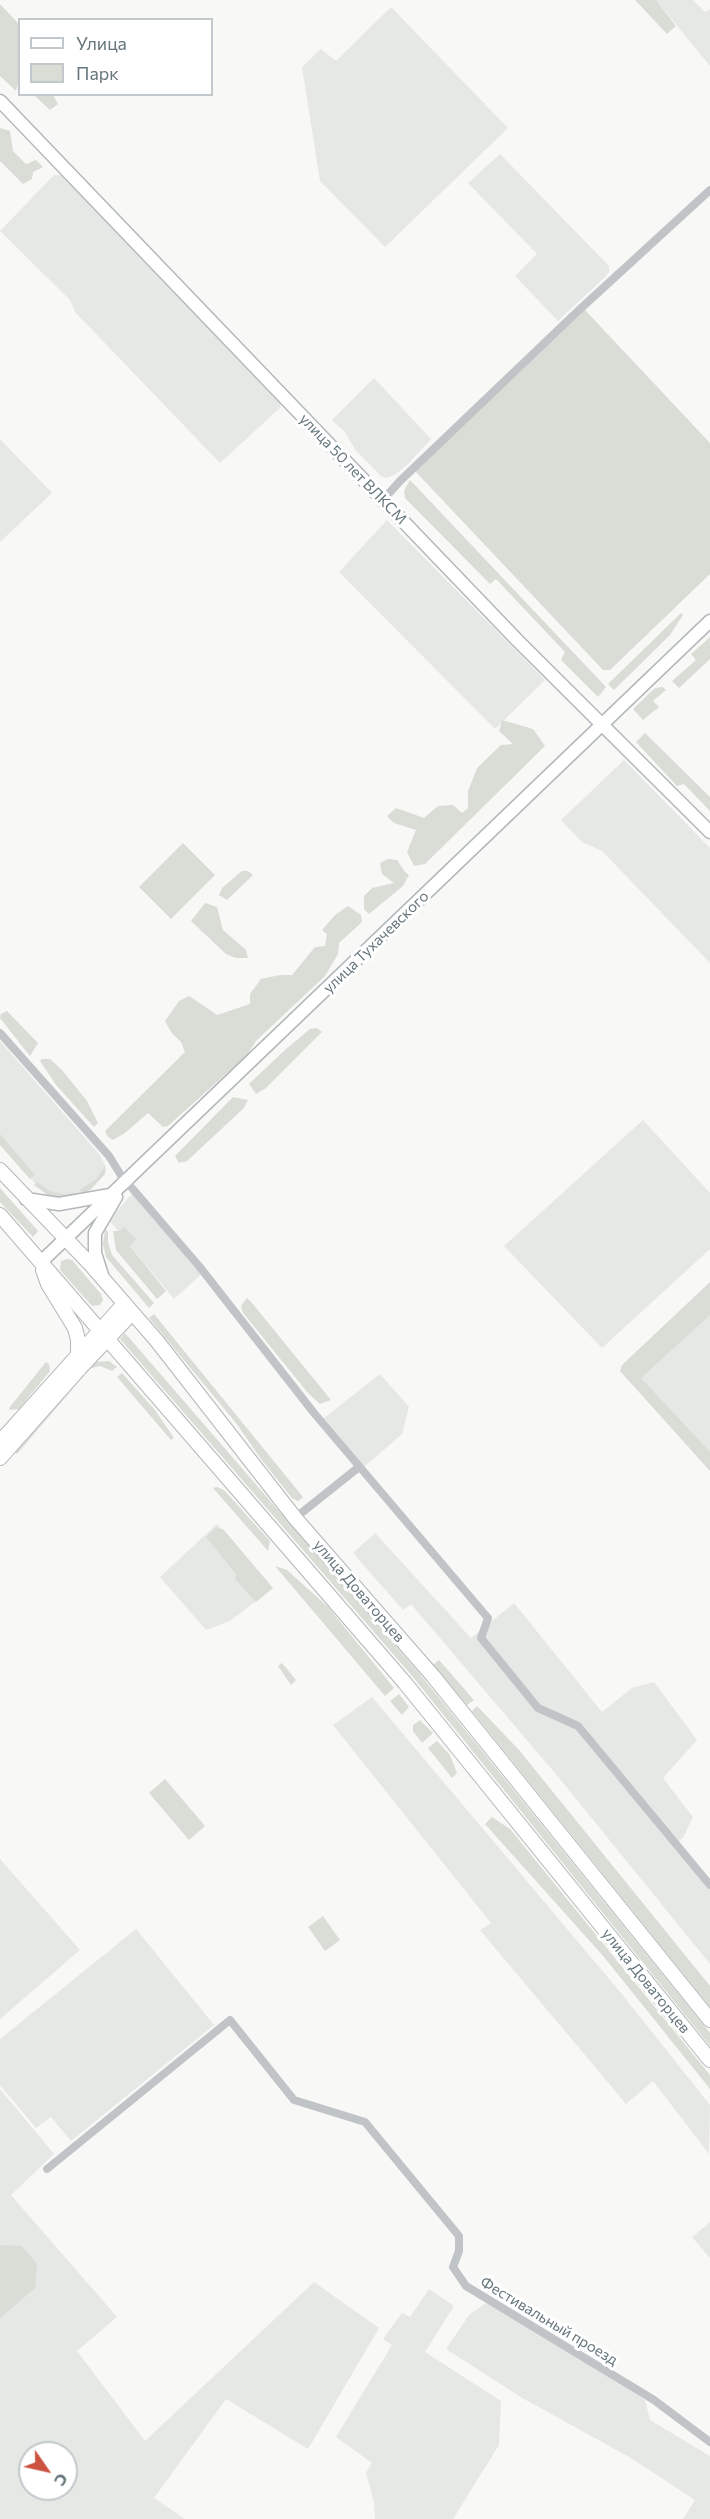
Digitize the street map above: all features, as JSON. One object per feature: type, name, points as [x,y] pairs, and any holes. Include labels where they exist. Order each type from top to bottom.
[{"type":"main road","name":"улица Доваторцев","points":[[0,1170],[128,1308],[295,1518],[433,1676],[710,2020]]},
{"type":"main road","name":"улица Доваторцев","points":[[0,1215],[41,1262],[106,1329],[126,1359],[405,1683],[710,2060]]},
{"type":"main road","points":[[41,1262],[48,1284],[75,1328],[82,1357]]},
{"type":"main road","points":[[0,1458],[82,1357],[128,1308]]},
{"type":"main road","points":[[0,1442],[82,1357],[107,1355],[126,1359]]},
{"type":"street","name":"улица 50 лет ВЛКСМ","points":[[0,101],[384,500],[710,832]]},
{"type":"street","points":[[384,500],[400,481],[578,311],[710,190]]},
{"type":"street","name":"улица Тухачевского","points":[[41,1262],[710,621]]},
{"type":"street","points":[[0,1033],[109,1156],[122,1177],[95,1233],[98,1268],[105,1281]]},
{"type":"street","points":[[26,1199],[59,1204],[118,1187]]},
{"type":"street","points":[[118,1187],[200,1266],[314,1413],[488,1618],[481,1638],[538,1708],[578,1726],[710,1885]]},
{"type":"street","points":[[295,1518],[359,1467]]},
{"type":"street","name":"Фестивальный проезд","points":[[47,2169],[230,2020],[294,2100],[365,2122],[459,2236],[459,2251],[453,2267],[466,2286],[654,2400],[710,2442]]},
{"type":"shaded area","points":[[656,0],[693,0],[705,12],[710,9],[710,66]]},
{"type":"shaded area","points":[[391,7],[508,128],[385,247],[320,181],[302,67],[321,49],[336,61]]},
{"type":"shaded area","points":[[500,154],[609,266],[609,272],[603,279],[558,321],[515,276],[537,254],[468,183]]},
{"type":"shaded area","points":[[54,175],[61,175],[280,400],[281,407],[220,463],[75,312],[70,300],[0,231]]},
{"type":"shaded area","points":[[374,378],[431,439],[407,465],[396,474],[386,478],[381,476],[356,451],[345,432],[332,420]]},
{"type":"shaded area","points":[[0,439],[52,493],[0,542]]},
{"type":"shaded area","points":[[387,520],[545,680],[495,729],[339,572]]},
{"type":"shaded area","points":[[624,760],[710,848],[710,963],[602,851],[582,842],[561,820]]},
{"type":"shaded area","points":[[0,1041],[100,1155],[106,1167],[105,1174],[91,1189],[78,1197],[48,1195],[43,1192],[0,1145]]},
{"type":"shaded area","points":[[643,1120],[710,1193],[710,1249],[602,1348],[504,1246]]},
{"type":"shaded area","points":[[137,1188],[206,1270],[174,1299],[109,1220]]},
{"type":"shaded area","points":[[710,1284],[710,1463],[621,1367]]},
{"type":"shaded area","points":[[380,1374],[409,1407],[402,1434],[364,1467],[324,1418]]},
{"type":"shaded area","points":[[217,1524],[273,1588],[230,1621],[206,1630],[160,1577]]},
{"type":"shaded area","points":[[375,1533],[471,1638],[514,1603],[602,1712],[632,1688],[654,1682],[697,1740],[663,1778],[693,1817],[683,1838],[675,1844],[710,1886],[710,1964],[560,1779],[411,1604],[403,1610],[353,1553]]},
{"type":"shaded area","points":[[372,1697],[621,1993],[710,2105],[709,2154],[653,2081],[626,2104],[480,1930],[491,1923],[333,1725]]},
{"type":"shaded area","points":[[0,1859],[80,1950],[0,2019]]},
{"type":"shaded area","points":[[136,1929],[214,2025],[71,2141],[51,2117],[36,2128],[0,2085],[0,2039]]},
{"type":"shaded area","points":[[0,2089],[54,2154],[11,2195],[117,2317],[77,2351],[145,2441],[314,2282],[379,2328],[308,2449],[226,2399],[154,2498],[185,2519],[0,2519]]},
{"type":"shaded area","points":[[710,2222],[710,2258],[692,2237]]},
{"type":"shaded area","points":[[429,2289],[454,2306],[425,2352],[501,2401],[499,2445],[453,2519],[375,2519],[374,2502],[366,2473],[372,2463],[336,2437],[392,2345],[383,2339],[402,2313],[410,2317]]},
{"type":"shaded area","points":[[486,2303],[645,2400],[650,2420],[710,2456],[710,2519],[683,2519],[695,2500],[631,2458],[524,2399],[446,2349],[469,2315]]},
{"type":"green space","points":[[635,0],[656,0],[676,26],[667,34]]},
{"type":"green space","points":[[0,4],[18,23],[16,91],[0,76]]},
{"type":"green space","points":[[35,96],[54,96],[58,104],[50,110]]},
{"type":"green space","points":[[0,128],[10,131],[13,151],[26,164],[36,160],[43,167],[33,172],[32,179],[23,184],[0,161]]},
{"type":"green space","points":[[585,310],[710,443],[710,574],[610,670],[603,670],[415,471]]},
{"type":"green space","points":[[410,480],[606,687],[598,697],[561,660],[565,652],[496,579],[490,584],[405,498],[404,491]]},
{"type":"green space","points":[[681,613],[683,615],[670,635],[614,690],[608,684]]},
{"type":"green space","points":[[710,637],[710,659],[679,688],[672,681],[696,660],[691,654]]},
{"type":"green space","points":[[663,687],[666,690],[653,701],[659,707],[643,720],[633,709],[655,688]]},
{"type":"green space","points":[[502,720],[533,729],[545,746],[425,864],[414,866],[407,852],[416,830],[394,823],[387,816],[396,808],[424,818],[438,806],[453,805],[462,813],[468,808],[468,791],[477,768],[501,745],[513,744],[499,731]]},
{"type":"green space","points":[[645,733],[710,797],[710,811],[684,784],[677,786],[636,742]]},
{"type":"green space","points":[[183,843],[215,875],[171,919],[139,887]]},
{"type":"green space","points":[[388,859],[397,860],[409,875],[403,886],[369,914],[364,909],[364,896],[372,888],[394,883],[382,874],[380,863]]},
{"type":"green space","points":[[242,871],[248,871],[253,875],[227,900],[219,895],[222,888]]},
{"type":"green space","points":[[205,903],[217,907],[223,930],[246,950],[248,958],[236,958],[226,954],[191,921]]},
{"type":"green space","points":[[348,906],[361,915],[362,922],[339,943],[338,954],[325,976],[256,1041],[247,1055],[168,1126],[163,1127],[148,1113],[125,1133],[113,1140],[108,1137],[105,1131],[185,1052],[181,1042],[171,1032],[165,1021],[179,1001],[189,996],[217,1015],[250,1004],[250,994],[261,979],[292,975],[315,947],[325,946],[327,934],[322,930],[335,915]]},
{"type":"green space","points":[[7,1011],[38,1043],[30,1056],[0,1018],[1,1014]]},
{"type":"green space","points":[[317,1028],[322,1032],[266,1088],[256,1094],[249,1084],[310,1029]]},
{"type":"green space","points":[[50,1059],[62,1070],[87,1101],[98,1123],[94,1127],[56,1085],[40,1061]]},
{"type":"green space","points":[[233,1097],[248,1100],[244,1108],[187,1161],[179,1163],[175,1156]]},
{"type":"green space","points":[[0,1134],[35,1175],[30,1179],[0,1145]]},
{"type":"green space","points":[[105,1166],[105,1174],[83,1194],[80,1190],[96,1179]]},
{"type":"green space","points":[[37,1182],[49,1191],[74,1193],[78,1197],[57,1198],[48,1195],[34,1185]]},
{"type":"green space","points":[[0,1188],[38,1231],[33,1237],[0,1202]]},
{"type":"green space","points":[[124,1227],[136,1239],[130,1246],[166,1291],[157,1299],[116,1250],[113,1231],[119,1231]]},
{"type":"green space","points":[[105,1229],[108,1232],[112,1255],[154,1303],[149,1308],[106,1257],[103,1244]]},
{"type":"green space","points":[[72,1260],[101,1294],[103,1300],[100,1305],[92,1306],[60,1270],[61,1261]]},
{"type":"green space","points":[[710,1282],[710,1315],[641,1378],[710,1452],[710,1471],[620,1371],[622,1365]]},
{"type":"green space","points":[[247,1298],[331,1400],[320,1404],[308,1393],[243,1313],[241,1306]]},
{"type":"green space","points":[[154,1314],[303,1497],[300,1500],[292,1498],[236,1423],[149,1318]]},
{"type":"green space","points":[[125,1333],[419,1673],[710,2033],[710,2046],[413,1677],[120,1339]]},
{"type":"green space","points":[[109,1361],[117,1367],[112,1371],[100,1366],[92,1368],[89,1364],[94,1362]]},
{"type":"green space","points":[[46,1362],[49,1364],[50,1371],[19,1409],[10,1410],[9,1408]]},
{"type":"green space","points":[[84,1369],[87,1372],[17,1454],[14,1451]]},
{"type":"green space","points":[[122,1373],[155,1410],[174,1438],[171,1440],[117,1377]]},
{"type":"green space","points":[[213,1488],[224,1490],[270,1541],[268,1551]]},
{"type":"green space","points":[[215,1528],[223,1529],[273,1588],[256,1602],[235,1579],[236,1574],[206,1537]]},
{"type":"green space","points":[[275,1566],[287,1570],[328,1607],[394,1688],[385,1696]]},
{"type":"green space","points":[[439,1660],[474,1700],[467,1705],[433,1665]]},
{"type":"green space","points":[[282,1663],[296,1680],[291,1685],[278,1666]]},
{"type":"green space","points":[[399,1694],[409,1707],[402,1715],[390,1701]]},
{"type":"green space","points":[[477,1706],[519,1750],[710,1986],[710,2007],[472,1711]]},
{"type":"green space","points":[[420,1720],[433,1733],[422,1743],[413,1731],[413,1725]]},
{"type":"green space","points":[[437,1741],[450,1755],[457,1773],[452,1778],[428,1748]]},
{"type":"green space","points":[[165,1779],[205,1826],[189,1840],[149,1793]]},
{"type":"green space","points":[[492,1817],[510,1829],[710,2075],[710,2089],[604,1957],[485,1824]]},
{"type":"green space","points":[[323,1916],[340,1940],[325,1951],[308,1927]]},
{"type":"green space","points":[[0,2245],[22,2246],[37,2264],[35,2288],[0,2318]]}]
